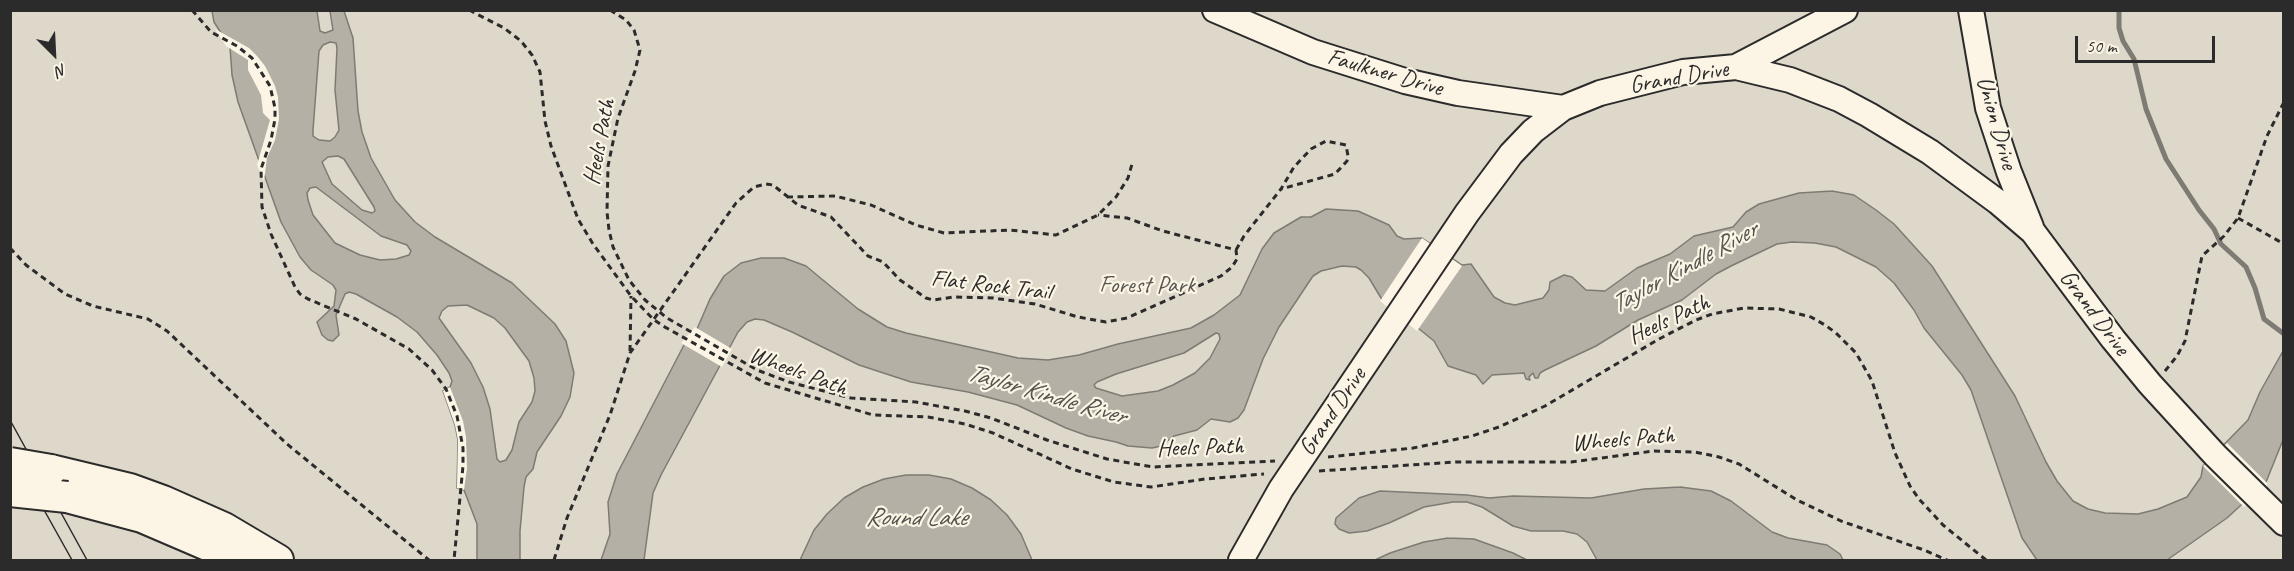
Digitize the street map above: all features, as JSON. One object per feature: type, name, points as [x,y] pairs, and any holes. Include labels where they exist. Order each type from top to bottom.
[{"type":"main road","points":[[10,464],[51,470],[130,489],[224,528],[278,561]]},
{"type":"main road","points":[[10,490],[67,497],[142,517],[212,547],[236,561]]},
{"type":"street","name":"Faulkner Drive","points":[[1215,10],[1313,52],[1405,81],[1458,93],[1563,108]]},
{"type":"street","points":[[1736,67],[1845,10]]},
{"type":"street","name":"Union Drive","points":[[1971,10],[1988,108],[2009,172],[2033,232]]},
{"type":"street","name":"Grand Drive","points":[[1240,561],[1281,489],[1441,251],[1511,154],[1533,131],[1563,108],[1600,93],[1644,80],[1683,72],[1736,67],[1790,80],[1839,99],[1869,115],[1959,172],[2033,232],[2130,360],[2215,455],[2283,523]]},
{"type":"path","points":[[192,10],[211,32],[245,51],[259,66],[270,86],[275,119],[271,140],[261,169],[264,216],[295,287],[308,299],[372,327],[409,349],[432,370],[446,389],[461,432],[463,466],[454,561]]},
{"type":"path","name":"Wheels Path","points":[[469,10],[513,35],[537,63],[549,140],[573,205],[593,244],[631,296],[653,319],[672,332],[765,383],[873,415],[928,417],[965,424],[993,433],[1072,469],[1124,484],[1151,487],[1205,479],[1270,474]]},
{"type":"path","name":"Heels Path","points":[[610,10],[626,20],[634,30],[640,50],[618,118],[608,166],[609,230],[613,247],[629,280],[658,312],[740,361],[772,377],[851,398],[936,405],[991,418],[1047,440],[1129,464],[1182,467],[1280,461]]},
{"type":"path","points":[[2161,375],[2177,356],[2185,341],[2202,256],[2224,236],[2238,218],[2267,136],[2283,102]]},
{"type":"path","name":"Flat Rock Trail","points":[[658,312],[736,203],[754,187],[766,184],[773,185],[798,205],[831,217],[868,256],[883,262],[900,280],[926,298],[933,300],[954,297],[1014,301],[1106,322],[1126,318],[1221,276],[1237,259],[1236,250],[1244,236],[1281,189],[1294,167],[1311,149],[1326,141],[1346,145],[1347,161],[1335,174],[1281,189]]},
{"type":"path","name":"Flat Rock Trail","points":[[786,197],[835,196],[871,205],[916,225],[944,233],[1010,230],[1056,235],[1098,215],[1116,197],[1128,178],[1132,164]]},
{"type":"path","points":[[1098,215],[1127,218],[1163,231],[1236,250]]},
{"type":"path","points":[[2238,218],[2283,244]]},
{"type":"path","points":[[10,248],[26,265],[65,294],[93,306],[148,319],[167,331],[287,444],[429,561]]},
{"type":"path","points":[[630,353],[631,296]]},
{"type":"path","name":"Heels Path","points":[[1323,458],[1413,448],[1472,436],[1499,427],[1545,406],[1659,339],[1696,320],[1712,314],[1744,308],[1779,309],[1811,317],[1836,333],[1856,353],[1872,381],[1895,453],[1910,486],[1943,525],[1986,561]]},
{"type":"path","points":[[554,561],[567,518],[610,415],[630,353],[658,312]]},
{"type":"path","name":"Wheels Path","points":[[1315,471],[1456,462],[1571,462],[1654,451],[1695,452],[1740,464],[1797,500],[1840,522],[1924,550],[1947,561]]},
{"type":"green space","name":"Forest Park","points":[[10,11],[2283,11],[2283,560],[11,560]]},
{"type":"water","points":[[212,11],[317,11],[320,31],[325,33],[333,30],[330,11],[344,11],[353,38],[358,111],[362,132],[371,158],[395,200],[415,222],[435,237],[512,283],[555,324],[566,341],[574,373],[570,397],[561,416],[537,452],[533,469],[526,477],[520,531],[520,560],[477,560],[477,524],[464,490],[457,488],[458,440],[443,391],[450,387],[452,381],[437,355],[417,332],[397,317],[349,292],[345,294],[336,315],[339,335],[333,341],[322,335],[317,322],[334,306],[336,290],[333,285],[311,270],[300,257],[281,222],[238,102],[232,75],[230,47],[214,22]],"holes":[[[330,42],[336,43],[337,48],[335,90],[339,130],[330,141],[319,140],[313,136],[319,51],[323,45]],[[338,156],[344,159],[375,211],[372,213],[362,210],[332,184],[322,162],[328,157]],[[316,187],[381,236],[407,245],[411,251],[409,255],[380,260],[360,255],[335,243],[313,215],[307,193],[310,188]],[[467,305],[494,318],[505,328],[529,361],[535,391],[532,402],[519,422],[512,450],[506,460],[500,462],[497,459],[490,409],[483,387],[471,363],[439,318],[448,306]]]},
{"type":"water","name":"Taylor Kindle River","points":[[1832,191],[1854,195],[1894,224],[1932,266],[2015,396],[2057,481],[2073,501],[2088,509],[2105,513],[2138,514],[2158,509],[2187,497],[2201,477],[2203,466],[2248,420],[2260,392],[2283,351],[2283,440],[2266,482],[2227,518],[2167,560],[2037,560],[2022,538],[1971,390],[1962,375],[1924,328],[1894,283],[1876,267],[1836,247],[1792,242],[1777,244],[1716,274],[1682,300],[1638,320],[1596,346],[1545,370],[1538,378],[1535,378],[1533,373],[1529,377],[1530,380],[1526,379],[1524,373],[1492,375],[1483,384],[1476,375],[1448,366],[1434,341],[1381,298],[1369,278],[1361,270],[1356,267],[1342,266],[1321,271],[1313,276],[1279,327],[1263,359],[1244,410],[1238,418],[1230,422],[1211,419],[1197,430],[1174,436],[1161,446],[1152,448],[1128,446],[1088,436],[1017,405],[968,392],[911,382],[859,365],[792,332],[764,320],[755,319],[747,322],[738,332],[661,475],[653,493],[644,560],[601,560],[610,534],[608,502],[617,474],[684,345],[697,329],[710,299],[724,276],[741,263],[761,258],[784,258],[806,266],[858,309],[887,327],[1018,358],[1048,360],[1079,355],[1191,328],[1214,315],[1240,295],[1262,249],[1274,233],[1301,217],[1311,217],[1326,209],[1358,211],[1389,225],[1397,236],[1404,239],[1422,238],[1462,265],[1471,264],[1494,297],[1515,305],[1543,298],[1549,290],[1550,282],[1564,275],[1572,277],[1586,290],[1605,291],[1637,268],[1670,254],[1694,236],[1733,227],[1746,212],[1759,204],[1799,193]],"holes":[[[1216,333],[1219,334],[1220,339],[1210,358],[1195,373],[1173,385],[1158,391],[1122,396],[1096,388],[1094,385],[1116,374],[1184,353]]]},
{"type":"water","name":"Round Lake","points":[[906,475],[929,475],[951,479],[991,500],[1007,515],[1021,534],[1032,560],[800,560],[814,530],[844,498],[884,479]]},
{"type":"water","points":[[1680,487],[1711,491],[1731,501],[1772,532],[1788,538],[1827,545],[1840,554],[1843,560],[1597,560],[1587,542],[1577,534],[1563,531],[1531,531],[1513,526],[1482,507],[1467,502],[1424,507],[1367,531],[1349,533],[1339,529],[1335,524],[1336,518],[1359,498],[1380,491],[1489,498],[1513,496],[1591,498],[1644,489]]},
{"type":"water","points":[[1448,538],[1474,539],[1527,560],[1375,560],[1424,542]]},
{"type":"pier","points":[[215,29],[249,48],[265,66],[275,86],[279,119],[275,140],[267,158],[264,181],[257,165],[270,120],[263,113],[261,95],[248,70],[248,60],[226,46]]},
{"type":"pier","points":[[1422,238],[1462,266],[1417,331],[1380,301]]},
{"type":"pier","points":[[695,327],[732,349],[722,367],[681,343]]},
{"type":"pier","points":[[450,387],[463,421],[466,437],[467,468],[464,490],[457,488],[458,440],[443,391]]},
{"type":"pier","points":[[2227,443],[2268,484],[2244,507],[2203,466]]},
{"type":"waterway","points":[[2119,10],[2119,28],[2123,41],[2134,59],[2146,109],[2166,159],[2214,229],[2221,244],[2246,267],[2264,319],[2284,334]]},
{"type":"tram line","points":[[10,420],[87,560]]},
{"type":"tram line","points":[[10,449],[72,560]]}]
